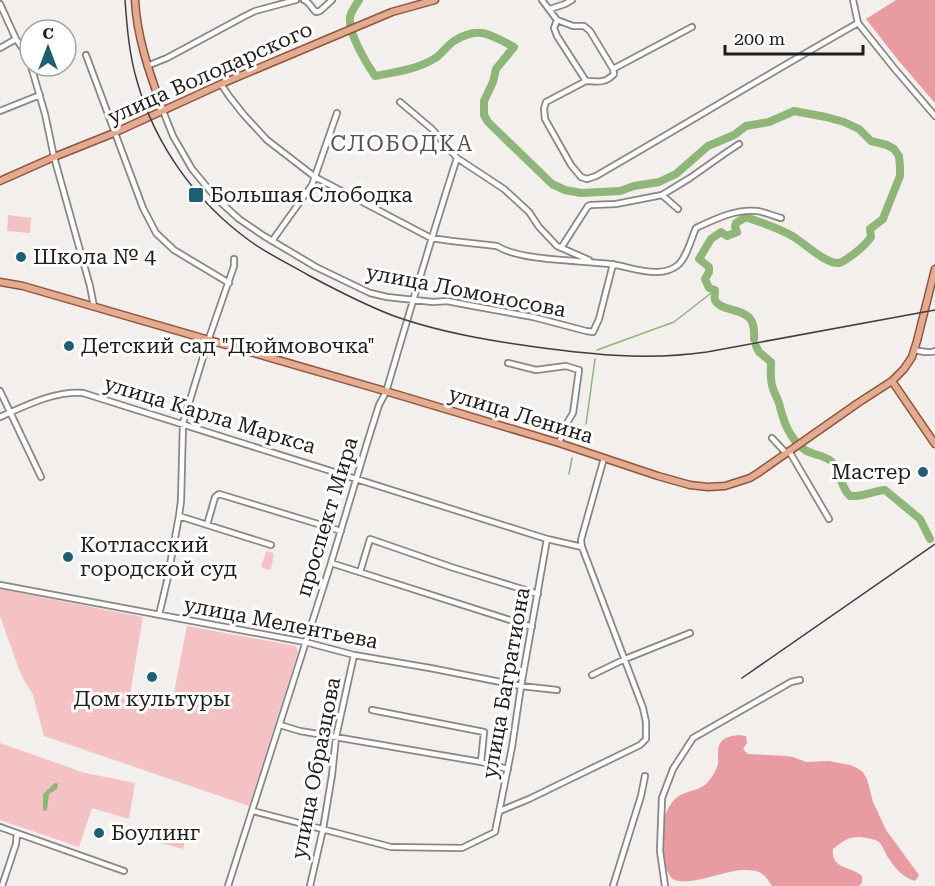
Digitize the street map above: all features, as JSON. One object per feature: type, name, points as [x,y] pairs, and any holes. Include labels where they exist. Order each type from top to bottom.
[{"type":"main road","name":"улица Ломоносова","points":[[135,0],[147,66],[163,111]]},
{"type":"main road","name":"улица Володарского","points":[[0,181],[114,134],[221,84],[392,12],[435,0]]},
{"type":"main road","name":"улица Ленина","points":[[0,282],[23,286],[94,306],[559,443],[658,476],[690,485],[717,487],[750,478],[892,381],[904,369],[914,350],[934,273]]},
{"type":"main road","points":[[892,381],[935,444]]},
{"type":"street","points":[[147,66],[243,16],[296,0]]},
{"type":"street","points":[[304,0],[316,12],[332,0]]},
{"type":"street","points":[[542,0],[557,20],[573,26],[584,26],[590,31],[613,69],[614,74],[609,80],[586,81],[546,102],[544,109],[545,119],[571,165],[581,177],[587,179],[694,120],[858,23]]},
{"type":"street","points":[[550,9],[572,0]]},
{"type":"street","points":[[853,0],[858,23],[935,116]]},
{"type":"street","points":[[0,4],[18,42]]},
{"type":"street","points":[[557,20],[554,28],[556,36],[586,81]]},
{"type":"street","points":[[613,69],[692,27]]},
{"type":"street","points":[[0,48],[16,39]]},
{"type":"street","points":[[86,55],[143,208],[156,233],[174,250],[229,283]]},
{"type":"street","points":[[34,78],[94,306]]},
{"type":"street","points":[[221,84],[244,115],[267,140],[315,177],[431,238],[496,246],[525,256],[613,264],[653,272],[665,271],[677,266],[696,228],[714,219],[741,212],[756,211],[781,218]]},
{"type":"street","points":[[0,111],[40,95]]},
{"type":"street","points":[[400,102],[432,129],[457,158],[504,189],[529,212],[557,246],[595,262]]},
{"type":"street","name":"улица Ломоносова","points":[[163,111],[192,169],[227,209],[272,241],[362,290],[387,297],[433,302],[447,301],[533,317],[593,332],[599,319],[613,264]]},
{"type":"street","points":[[272,241],[312,185],[337,113]]},
{"type":"street","points":[[561,248],[588,206],[616,204],[662,195],[739,144]]},
{"type":"street","name":"проспект Мира","points":[[228,886],[379,405],[386,392],[457,158]]},
{"type":"street","points":[[662,195],[678,209]]},
{"type":"street","points":[[159,615],[181,501],[183,423],[208,341],[229,283],[234,259]]},
{"type":"street","points":[[914,350],[935,351]]},
{"type":"street","points":[[508,363],[536,370],[566,366],[579,370],[573,413],[559,443]]},
{"type":"street","points":[[0,391],[41,477]]},
{"type":"street","name":"улица Карла Маркса","points":[[0,417],[50,396],[83,393],[548,539],[582,547]]},
{"type":"street","points":[[772,438],[790,451],[829,519]]},
{"type":"street","points":[[500,811],[640,745],[646,739],[643,708],[582,547],[581,540],[604,458]]},
{"type":"street","points":[[207,525],[215,497],[219,494],[340,531]]},
{"type":"street","points":[[179,516],[271,545]]},
{"type":"street","points":[[360,572],[370,539],[538,594]]},
{"type":"street","name":"улица Багратиона","points":[[323,829],[391,847],[462,848],[495,832],[548,539]]},
{"type":"street","points":[[331,563],[532,627]]},
{"type":"street","name":"улица Мелентьева","points":[[0,585],[305,642],[354,656],[521,686],[557,690]]},
{"type":"street","points":[[592,675],[690,633]]},
{"type":"street","name":"улица Образцова","points":[[310,886],[323,829],[336,737],[354,656]]},
{"type":"street","points":[[665,886],[660,851],[662,798],[673,769],[693,738],[791,682],[800,680]]},
{"type":"street","points":[[372,710],[484,732],[481,762]]},
{"type":"street","points":[[280,725],[300,731],[481,762],[508,769]]},
{"type":"street","points":[[613,886],[645,776]]},
{"type":"street","points":[[253,811],[323,829]]},
{"type":"street","points":[[0,827],[124,871]]},
{"type":"street","points":[[2,886],[16,844],[17,833]]},
{"type":"shaded area","points":[[896,0],[935,0],[935,103],[866,19]]},
{"type":"shaded area","points":[[8,215],[31,218],[30,233],[7,231]]},
{"type":"shaded area","points":[[268,551],[274,554],[269,570],[261,566]]},
{"type":"shaded area","points":[[0,589],[143,617],[130,694],[172,703],[187,626],[296,646],[298,652],[249,806],[44,736],[33,695],[21,675],[0,616]]},
{"type":"shaded area","points":[[738,735],[746,736],[747,743],[743,749],[748,754],[786,756],[806,762],[829,761],[850,765],[863,772],[886,830],[919,875],[915,881],[896,868],[879,842],[857,837],[845,840],[833,849],[833,856],[838,864],[862,876],[862,883],[859,886],[772,886],[763,874],[748,870],[689,881],[672,878],[663,856],[661,841],[667,811],[678,797],[706,784],[717,767],[719,744],[727,738]]},
{"type":"shaded area","points":[[0,743],[85,773],[135,783],[129,819],[92,808],[79,847],[0,820]]},
{"type":"shaded area","points":[[55,783],[58,785],[57,789],[49,794],[47,810],[43,811],[43,794]]},
{"type":"shaded area","points":[[166,827],[187,834],[183,849],[161,843]]},
{"type":"waterway","points":[[359,0],[352,10],[350,24],[358,48],[375,76],[408,70],[423,64],[437,57],[454,41],[471,34],[485,34],[514,47],[496,69],[484,101],[484,115],[488,122],[552,184],[565,190],[581,193],[620,191],[659,182],[676,174],[708,146],[734,135],[746,126],[769,122],[794,111],[844,122],[859,129],[871,141],[894,149],[899,156],[900,176],[883,219],[870,229],[871,237],[864,246],[842,262],[828,260],[788,234],[746,217],[736,223],[737,232],[727,236],[721,232],[711,239],[699,259],[709,267],[705,279],[709,288],[715,290],[717,304],[748,316],[754,327],[754,339]]},
{"type":"waterway","points":[[597,350],[674,322],[715,290]]},
{"type":"waterway","points":[[756,346],[759,352],[771,362],[773,387],[785,422],[799,446],[831,461],[850,496],[885,490],[920,519],[930,539]]},
{"type":"waterway","points":[[586,424],[595,359]]},
{"type":"waterway","points":[[576,441],[582,430]]},
{"type":"waterway","points":[[569,474],[572,458]]},
{"type":"railway","points":[[125,0],[132,61],[145,105],[166,149],[195,190],[230,226],[264,250],[340,292],[394,316],[442,330],[506,343],[591,354],[661,356],[707,352],[935,310]]},
{"type":"railway","points":[[742,678],[935,544]]},
{"type":"place","name":"Большая Слободка","points":[[196,195]]},
{"type":"place","name":"Школа № 4","points":[[21,257]]},
{"type":"place","name":"Детский сад \"Дюймовочка\"","points":[[69,346]]},
{"type":"place","name":"Мастер","points":[[923,472]]},
{"type":"place","name":"Котласский городской суд","points":[[68,557]]},
{"type":"place","name":"Дом культуры","points":[[152,677]]},
{"type":"place","name":"Боулинг","points":[[99,833]]},
{"type":"district","name":"СЛОБОДКА","points":[[402,143]]}]
